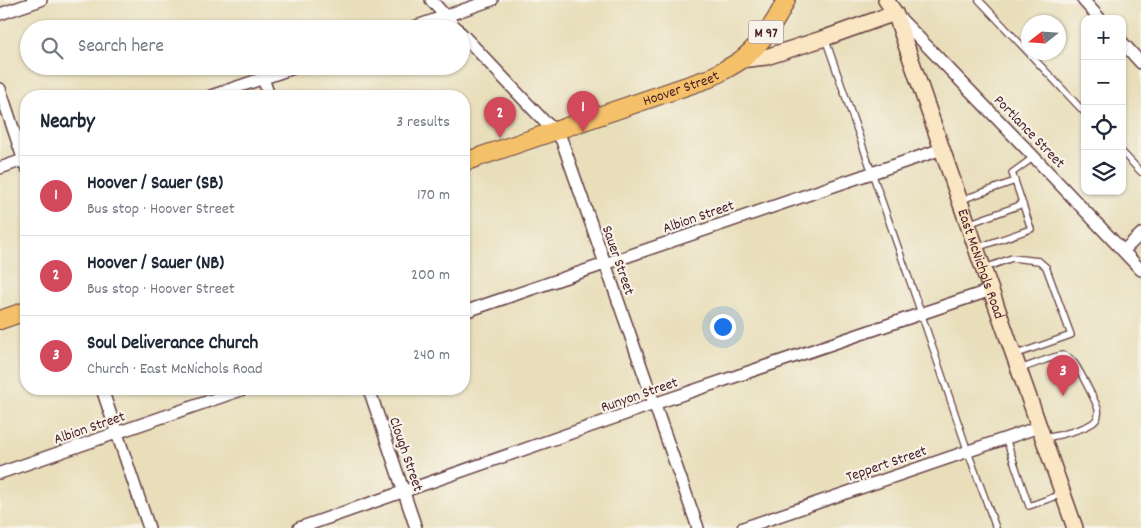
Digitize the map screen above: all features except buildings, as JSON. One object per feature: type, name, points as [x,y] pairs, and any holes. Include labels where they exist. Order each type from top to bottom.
[{"type":"main road","name":"M 97","points":[[740,60],[754,47],[773,24],[786,0]]},
{"type":"main road","name":"Hoover Street","points":[[470,160],[710,78],[740,60]]},
{"type":"main road","points":[[0,320],[20,313]]},
{"type":"street","points":[[0,14],[41,0]]},
{"type":"street","points":[[431,0],[449,20]]},
{"type":"street","points":[[434,20],[492,0]]},
{"type":"street","points":[[1083,0],[1096,15]]},
{"type":"street","name":"Hoover Street","points":[[740,60],[766,57],[825,38],[891,6]]},
{"type":"street","name":"East McNichols Road","points":[[891,6],[1075,528]]},
{"type":"street","name":"Portlance Street","points":[[891,6],[1141,270]]},
{"type":"street","name":"Sauer Street","points":[[470,43],[544,121],[556,131],[562,141],[698,528]]},
{"type":"street","points":[[1126,46],[1141,63]]},
{"type":"street","points":[[228,90],[272,75]]},
{"type":"street","points":[[263,78],[268,90]]},
{"type":"street","points":[[0,89],[20,145]]},
{"type":"street","name":"Albion Street","points":[[470,310],[942,148]]},
{"type":"street","points":[[0,168],[20,163]]},
{"type":"street","points":[[1123,251],[1141,234]]},
{"type":"street","name":"Runyon Street","points":[[298,528],[654,404],[991,290]]},
{"type":"street","points":[[104,395],[149,528]]},
{"type":"street","name":"Albion Street","points":[[0,473],[227,395]]},
{"type":"street","name":"Clough Street","points":[[371,395],[416,528]]},
{"type":"street","name":"Teppert Street","points":[[743,528],[1006,439],[1041,433]]},
{"type":"lane","points":[[979,0],[1081,109]]},
{"type":"lane","points":[[825,38],[996,528]]},
{"type":"lane","points":[[1126,156],[1141,172]]},
{"type":"lane","points":[[976,248],[1031,229],[1012,173],[1034,157]]},
{"type":"lane","points":[[960,200],[1015,181]]},
{"type":"lane","points":[[968,224],[1022,204]]},
{"type":"lane","points":[[983,268],[1012,258],[1039,261],[1046,268],[1071,335],[1016,362]]},
{"type":"lane","points":[[1016,362],[1033,365],[1058,355],[1064,355],[1076,366],[1098,408],[1097,419],[1094,423],[1066,434],[1041,433]]},
{"type":"lane","points":[[1006,439],[1029,506],[1063,494]]},
{"type":"place","name":"Hoover / Sauer (SB)","points":[[583,132]]},
{"type":"place","name":"Hoover / Sauer (NB)","points":[[500,138]]},
{"type":"place","name":"Soul Deliverance Church","points":[[1063,396]]}]
